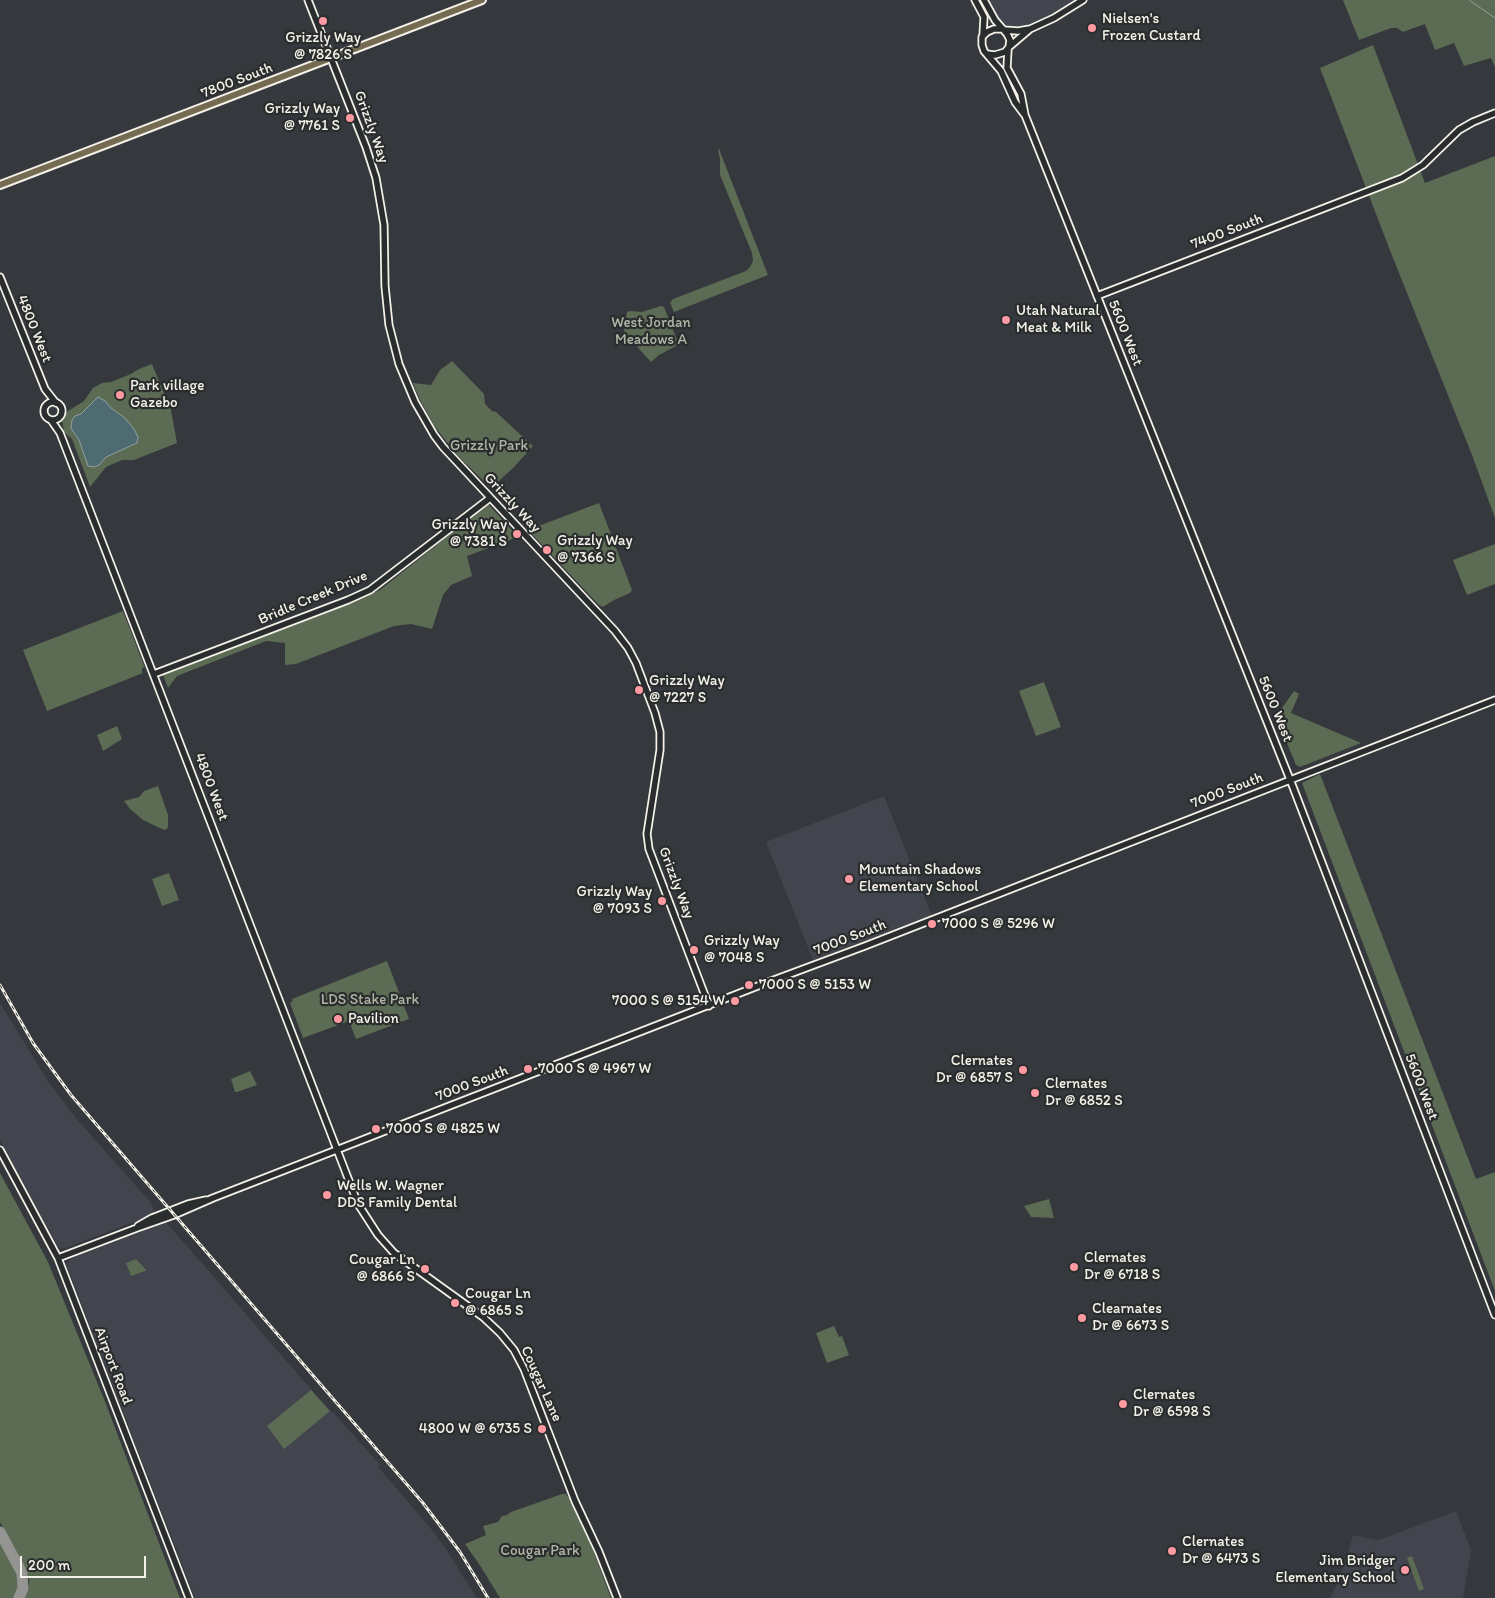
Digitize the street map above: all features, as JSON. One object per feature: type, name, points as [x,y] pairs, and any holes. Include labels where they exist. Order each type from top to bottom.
[{"type":"main road","name":"7800 South","points":[[0,185],[482,0]]},
{"type":"street","name":"Grizzly Way","points":[[308,0],[366,147],[380,196],[384,225],[385,286],[388,315],[399,364],[415,402],[434,435],[452,458],[615,632],[628,648],[636,663],[655,713],[660,732],[660,750],[647,834],[649,849],[709,1006]]},
{"type":"street","points":[[975,0],[984,17],[982,47],[986,53],[998,55],[1030,29]]},
{"type":"street","points":[[984,0],[1010,40],[1008,48]]},
{"type":"street","points":[[983,36],[991,30],[1016,32],[1030,29],[1054,18],[1083,0]]},
{"type":"street","name":"5600 West","points":[[1008,48],[1007,68],[1021,94],[1025,116],[1290,779],[1495,1315]]},
{"type":"street","name":"5600 West","points":[[986,53],[1001,71],[1015,102],[1025,116]]},
{"type":"street","name":"7400 South","points":[[1097,296],[1397,180],[1416,170],[1459,130],[1495,112]]},
{"type":"street","name":"4800 West","points":[[0,277],[45,389],[62,409],[60,432]]},
{"type":"street","name":"4800 West","points":[[45,389],[46,406],[44,413],[60,432],[337,1150]]},
{"type":"street","points":[[46,406],[50,402],[56,403]]},
{"type":"street","points":[[51,420],[60,416]]},
{"type":"street","name":"Bridle Creek Drive","points":[[154,674],[354,598],[370,590],[490,498]]},
{"type":"street","name":"7000 South","points":[[58,1258],[165,1219],[213,1198],[874,943],[1495,700]]},
{"type":"street","name":"Airport Road","points":[[0,1150],[58,1258],[189,1598]]},
{"type":"street","name":"Cougar Lane","points":[[337,1150],[361,1209],[383,1242],[400,1257],[490,1322],[506,1339],[518,1356],[575,1501],[599,1552],[617,1598]]},
{"type":"shaded area","points":[[987,0],[1076,0],[1047,18],[1021,29],[1009,28],[1003,24]]},
{"type":"shaded area","name":"Mountain Shadows Elementary School","points":[[884,796],[932,916],[813,960],[766,842]]},
{"type":"shaded area","points":[[0,1003],[49,1083],[76,1118],[151,1203],[155,1214],[65,1248],[60,1248],[57,1245],[0,1140]]},
{"type":"shaded area","points":[[166,1222],[330,1411],[333,1412],[381,1466],[378,1467],[446,1549],[477,1598],[195,1598],[66,1264],[72,1258]]},
{"type":"shaded area","name":"Jim Bridger Elementary School","points":[[1456,1511],[1471,1550],[1463,1598],[1330,1598],[1348,1554],[1353,1535],[1379,1540]]},
{"type":"green space","points":[[1343,0],[1495,0],[1495,67],[1491,58],[1464,66],[1454,43],[1435,50],[1425,24],[1403,32],[1397,28],[1391,28],[1359,40]]},
{"type":"green space","points":[[1373,45],[1425,183],[1495,156],[1495,518],[1320,68]]},
{"type":"green space","points":[[719,149],[768,275],[674,312],[670,303],[673,299],[746,271],[753,261],[752,253],[720,175]]},
{"type":"green space","name":"West Jordan Meadows A","points":[[661,306],[664,307],[678,343],[651,362],[630,339],[623,338],[627,312],[642,312]]},
{"type":"green space","name":"Grizzly Park","points":[[452,361],[484,394],[485,404],[533,446],[491,488],[457,455],[435,427],[413,383],[431,385],[440,370]]},
{"type":"green space","points":[[152,364],[171,410],[177,443],[134,460],[122,460],[106,467],[90,487],[72,439],[64,432],[62,420],[68,411],[84,401],[93,388]]},
{"type":"green space","points":[[599,503],[632,590],[630,593],[603,607],[528,530]]},
{"type":"green space","points":[[488,504],[518,537],[467,556],[472,576],[451,585],[443,595],[432,629],[411,624],[394,626],[296,664],[285,665],[285,643],[266,641],[177,676],[168,688],[163,675],[380,590]]},
{"type":"green space","points":[[1495,544],[1495,584],[1467,595],[1453,560]]},
{"type":"green space","points":[[123,611],[145,668],[142,668],[143,673],[47,711],[23,650]]},
{"type":"green space","points":[[1044,682],[1061,727],[1036,736],[1019,691]]},
{"type":"green space","points":[[1294,691],[1299,694],[1291,713],[1361,743],[1300,767],[1296,765],[1277,719]]},
{"type":"green space","points":[[117,726],[122,739],[103,751],[97,735]]},
{"type":"green space","points":[[1320,774],[1476,1179],[1495,1172],[1495,1291],[1302,783]]},
{"type":"green space","points":[[158,786],[168,815],[168,826],[164,830],[143,820],[124,801],[139,797],[144,791]]},
{"type":"green space","points":[[169,873],[179,900],[162,906],[152,879]]},
{"type":"green space","name":"LDS Stake Park","points":[[387,961],[409,1019],[356,1039],[349,1021],[303,1038],[290,1003],[293,1001],[292,999]]},
{"type":"green space","points":[[250,1071],[257,1085],[235,1092],[231,1079]]},
{"type":"green space","points":[[0,1173],[48,1262],[104,1399],[180,1598],[24,1598],[29,1578],[0,1522]]},
{"type":"green space","points":[[1049,1199],[1054,1218],[1031,1217],[1024,1206]]},
{"type":"green space","points":[[136,1259],[146,1270],[131,1276],[126,1263]]},
{"type":"green space","points":[[834,1326],[839,1337],[842,1336],[849,1355],[827,1363],[816,1333]]},
{"type":"green space","points":[[311,1390],[330,1411],[284,1449],[267,1426]]},
{"type":"green space","name":"Cougar Park","points":[[566,1494],[569,1498],[593,1550],[611,1598],[500,1598],[465,1544],[486,1535],[483,1526],[498,1522],[502,1516]]},
{"type":"green space","points":[[0,1542],[20,1582],[14,1598],[0,1598]]},
{"type":"green space","points":[[1412,1556],[1424,1589],[1419,1591],[1407,1558]]},
{"type":"water","points":[[98,397],[125,418],[138,437],[137,443],[106,457],[99,465],[94,467],[88,466],[79,440],[71,428],[72,420],[75,416],[81,414]]},
{"type":"waterway","points":[[1469,0],[1495,18]]},
{"type":"taxiway","points":[[0,1532],[22,1573],[23,1588],[19,1598]]},
{"type":"railway","points":[[0,985],[33,1043],[71,1095],[423,1503],[460,1552],[488,1598]]},
{"type":"place","name":"Grizzly Way @ 7826 S","points":[[323,21]]},
{"type":"place","name":"Nielsen's Frozen Custard","points":[[1092,28]]},
{"type":"place","name":"Grizzly Way @ 7761 S","points":[[350,118]]},
{"type":"place","name":"Utah Natural Meat & Milk","points":[[1006,320]]},
{"type":"place","name":"Park village Gazebo","points":[[120,395]]},
{"type":"place","name":"Grizzly Way @ 7381 S","points":[[517,534]]},
{"type":"place","name":"Grizzly Way @ 7366 S","points":[[547,550]]},
{"type":"place","name":"Grizzly Way @ 7227 S","points":[[639,690]]},
{"type":"place","name":"Mountain Shadows Elementary School","points":[[849,879]]},
{"type":"place","name":"Grizzly Way @ 7093 S","points":[[662,901]]},
{"type":"place","name":"7000 S @ 5296 W","points":[[932,924]]},
{"type":"place","name":"Grizzly Way @ 7048 S","points":[[694,950]]},
{"type":"place","name":"7000 S @ 5153 W","points":[[749,985]]},
{"type":"place","name":"7000 S @ 5154 W","points":[[735,1001]]},
{"type":"place","name":"Pavilion","points":[[338,1019]]},
{"type":"place","name":"7000 S @ 4967 W","points":[[528,1069]]},
{"type":"place","name":"Clernates Dr @ 6857 S","points":[[1023,1070]]},
{"type":"place","name":"Clernates Dr @ 6852 S","points":[[1035,1093]]},
{"type":"place","name":"7000 S @ 4825 W","points":[[376,1129]]},
{"type":"place","name":"Wells W. Wagner DDS Family Dental","points":[[327,1195]]},
{"type":"place","name":"Clernates Dr @ 6718 S","points":[[1074,1267]]},
{"type":"place","name":"Cougar Ln @ 6866 S","points":[[425,1269]]},
{"type":"place","name":"Cougar Ln @ 6865 S","points":[[455,1303]]},
{"type":"place","name":"Clearnates Dr @ 6673 S","points":[[1082,1318]]},
{"type":"place","name":"Clernates Dr @ 6598 S","points":[[1123,1404]]},
{"type":"place","name":"4800 W @ 6735 S","points":[[542,1429]]},
{"type":"place","name":"Clernates Dr @ 6473 S","points":[[1172,1551]]},
{"type":"place","name":"Jim Bridger Elementary School","points":[[1405,1570]]}]
